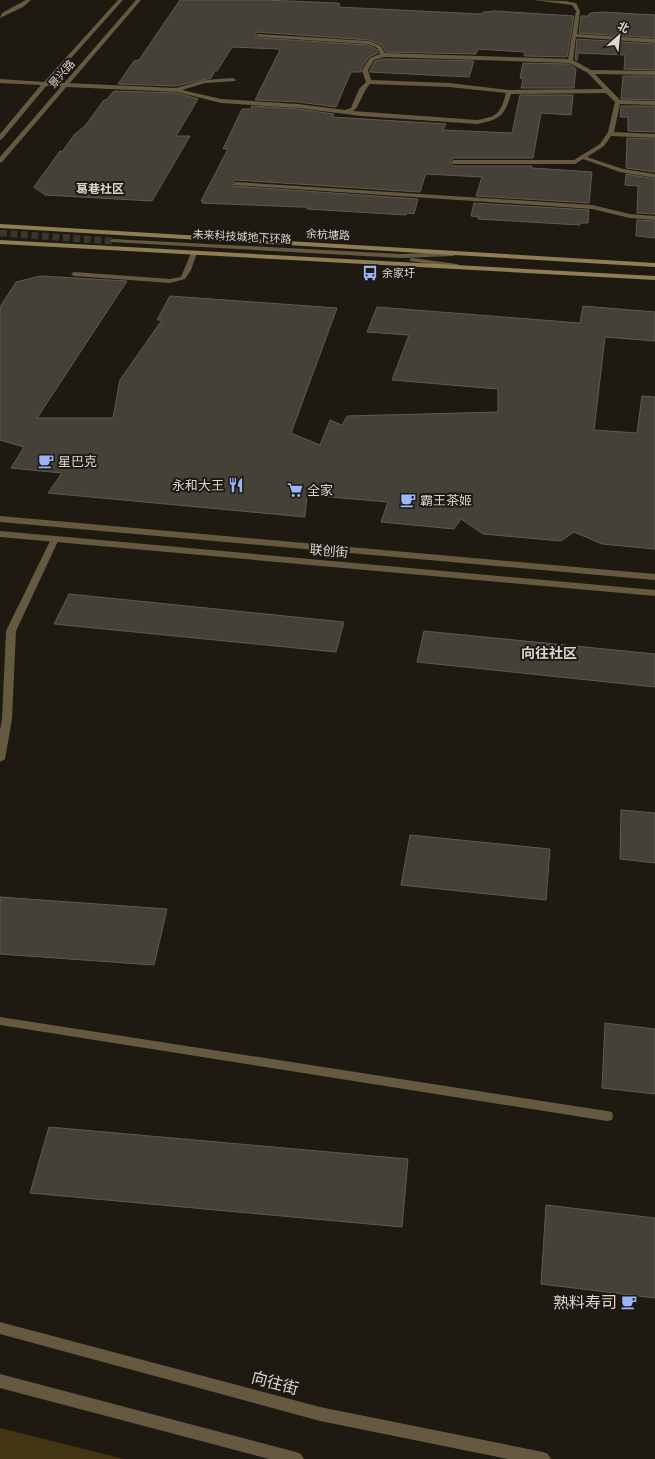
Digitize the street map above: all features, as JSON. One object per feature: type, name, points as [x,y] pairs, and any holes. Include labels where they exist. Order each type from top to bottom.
[{"type":"main road","name":"余杭塘路","points":[[0,226],[655,265]]},
{"type":"main road","name":"余杭塘路","points":[[0,242],[655,278]]},
{"type":"street","points":[[0,17],[22,7],[29,0]]},
{"type":"street","name":"景兴路","points":[[0,138],[45,84],[121,0]]},
{"type":"street","name":"景兴路","points":[[0,161],[139,0]]},
{"type":"street","points":[[534,0],[574,4],[578,11],[570,61]]},
{"type":"street","points":[[259,35],[369,43],[379,46],[384,54]]},
{"type":"street","points":[[574,35],[655,41]]},
{"type":"street","points":[[369,82],[365,70],[372,60],[384,54],[570,61],[590,72],[618,102],[655,103]]},
{"type":"street","points":[[590,72],[655,73]]},
{"type":"street","points":[[177,90],[197,83],[217,80],[233,80]]},
{"type":"street","points":[[0,81],[177,90],[221,101],[298,106],[346,112],[477,122],[494,119],[503,112],[509,92]]},
{"type":"street","points":[[346,112],[353,109],[362,89],[369,82],[449,85],[509,92],[608,91]]},
{"type":"street","points":[[453,162],[575,162],[602,145],[610,134],[618,102]]},
{"type":"street","points":[[610,134],[655,136]]},
{"type":"street","points":[[582,158],[622,172],[655,176]]},
{"type":"street","points":[[236,184],[592,207],[630,216],[655,218]]},
{"type":"street","name":"未来科技城地下环路","points":[[463,267],[406,259],[113,242],[401,256],[465,253]]},
{"type":"street","points":[[74,274],[170,281],[183,278],[188,270],[194,253]]},
{"type":"street","name":"联创街","points":[[0,519],[655,577]]},
{"type":"street","name":"联创街","points":[[0,534],[655,593]]},
{"type":"street","points":[[0,759],[7,719],[11,631],[55,539]]},
{"type":"street","points":[[0,1022],[607,1116]]},
{"type":"street","name":"向往街","points":[[0,1328],[320,1414],[543,1459]]},
{"type":"street","points":[[0,1380],[296,1459]]},
{"type":"shaded area","points":[[0,1428],[124,1459],[0,1459]]},
{"type":"building","points":[[180,0],[264,0],[338,3],[340,4],[338,7],[481,14],[484,12],[495,11],[574,16],[567,57],[524,56],[525,52],[478,49],[476,54],[386,52],[382,45],[369,40],[257,32],[255,34],[255,36],[259,38],[368,45],[376,49],[378,53],[369,57],[361,69],[361,72],[351,72],[336,107],[298,102],[255,100],[280,50],[278,49],[232,47],[211,78],[176,86],[118,84],[134,61],[139,60]]},
{"type":"building","points":[[603,12],[655,15],[655,38],[579,33],[581,16],[589,16],[591,13]]},
{"type":"building","points":[[577,39],[655,44],[655,70],[624,69],[625,55],[578,53],[577,61],[575,59]]},
{"type":"building","points":[[384,59],[474,61],[469,77],[370,72],[375,61]]},
{"type":"building","points":[[523,63],[569,64],[576,69],[574,88],[521,88],[523,79],[520,78]]},
{"type":"building","points":[[623,76],[655,76],[655,100],[621,99]]},
{"type":"building","points":[[114,91],[177,93],[198,99],[176,136],[190,136],[152,201],[45,195],[34,187],[60,151],[62,152],[74,135],[85,126],[104,100],[106,100]]},
{"type":"building","points":[[520,95],[573,95],[571,115],[541,113],[533,158],[453,158],[449,162],[453,166],[532,166],[532,168],[592,172],[589,203],[476,196],[482,177],[427,174],[420,192],[236,180],[232,183],[234,186],[418,199],[414,214],[407,213],[406,215],[307,209],[307,207],[202,203],[203,201],[201,201],[228,149],[223,149],[242,109],[251,109],[252,106],[298,109],[334,114],[332,117],[446,124],[443,130],[512,133]]},
{"type":"building","points":[[621,106],[655,106],[655,132],[628,131],[628,117],[620,117]]},
{"type":"building","points":[[627,138],[655,139],[655,172],[626,168]]},
{"type":"building","points":[[626,174],[655,179],[655,214],[637,213],[638,186],[625,185]]},
{"type":"building","points":[[474,203],[589,210],[588,223],[580,223],[580,225],[478,219],[479,217],[471,216]]},
{"type":"building","points":[[637,220],[655,221],[655,238],[636,236]]},
{"type":"building","points":[[40,276],[127,281],[37,418],[113,418],[120,380],[162,320],[157,320],[170,296],[337,308],[291,433],[320,445],[330,420],[342,425],[347,416],[498,412],[498,389],[392,380],[409,335],[367,332],[377,307],[580,323],[583,306],[655,312],[655,341],[605,337],[594,430],[637,433],[642,396],[655,397],[655,549],[602,544],[574,532],[561,541],[483,534],[461,519],[454,529],[381,522],[388,502],[307,495],[305,517],[48,493],[62,473],[11,468],[24,447],[0,440],[0,307],[16,282]]},
{"type":"building","points":[[69,594],[344,622],[336,652],[54,624]]},
{"type":"building","points":[[424,631],[655,654],[655,687],[417,662]]},
{"type":"building","points":[[621,810],[655,813],[655,863],[620,859]]},
{"type":"building","points":[[410,835],[550,849],[546,900],[401,885]]},
{"type":"building","points":[[0,897],[167,909],[154,965],[0,954]]},
{"type":"building","points":[[605,1023],[655,1029],[655,1094],[602,1088]]},
{"type":"building","points":[[49,1127],[408,1159],[402,1227],[30,1193]]},
{"type":"building","points":[[546,1205],[655,1218],[655,1298],[541,1284]]},
{"type":"tunnel","points":[[0,233],[113,241]]},
{"type":"place","name":"余家圩","points":[[370,273]]},
{"type":"place","name":"星巴克","points":[[46,461]]},
{"type":"place","name":"永和大王","points":[[236,485]]},
{"type":"place","name":"全家","points":[[295,490]]},
{"type":"place","name":"霸王茶姬","points":[[408,500]]},
{"type":"place","name":"熟料寿司","points":[[629,1302]]},
{"type":"district","name":"葛巷社区","points":[[100,189]]},
{"type":"district","name":"向往社区","points":[[549,653]]}]
